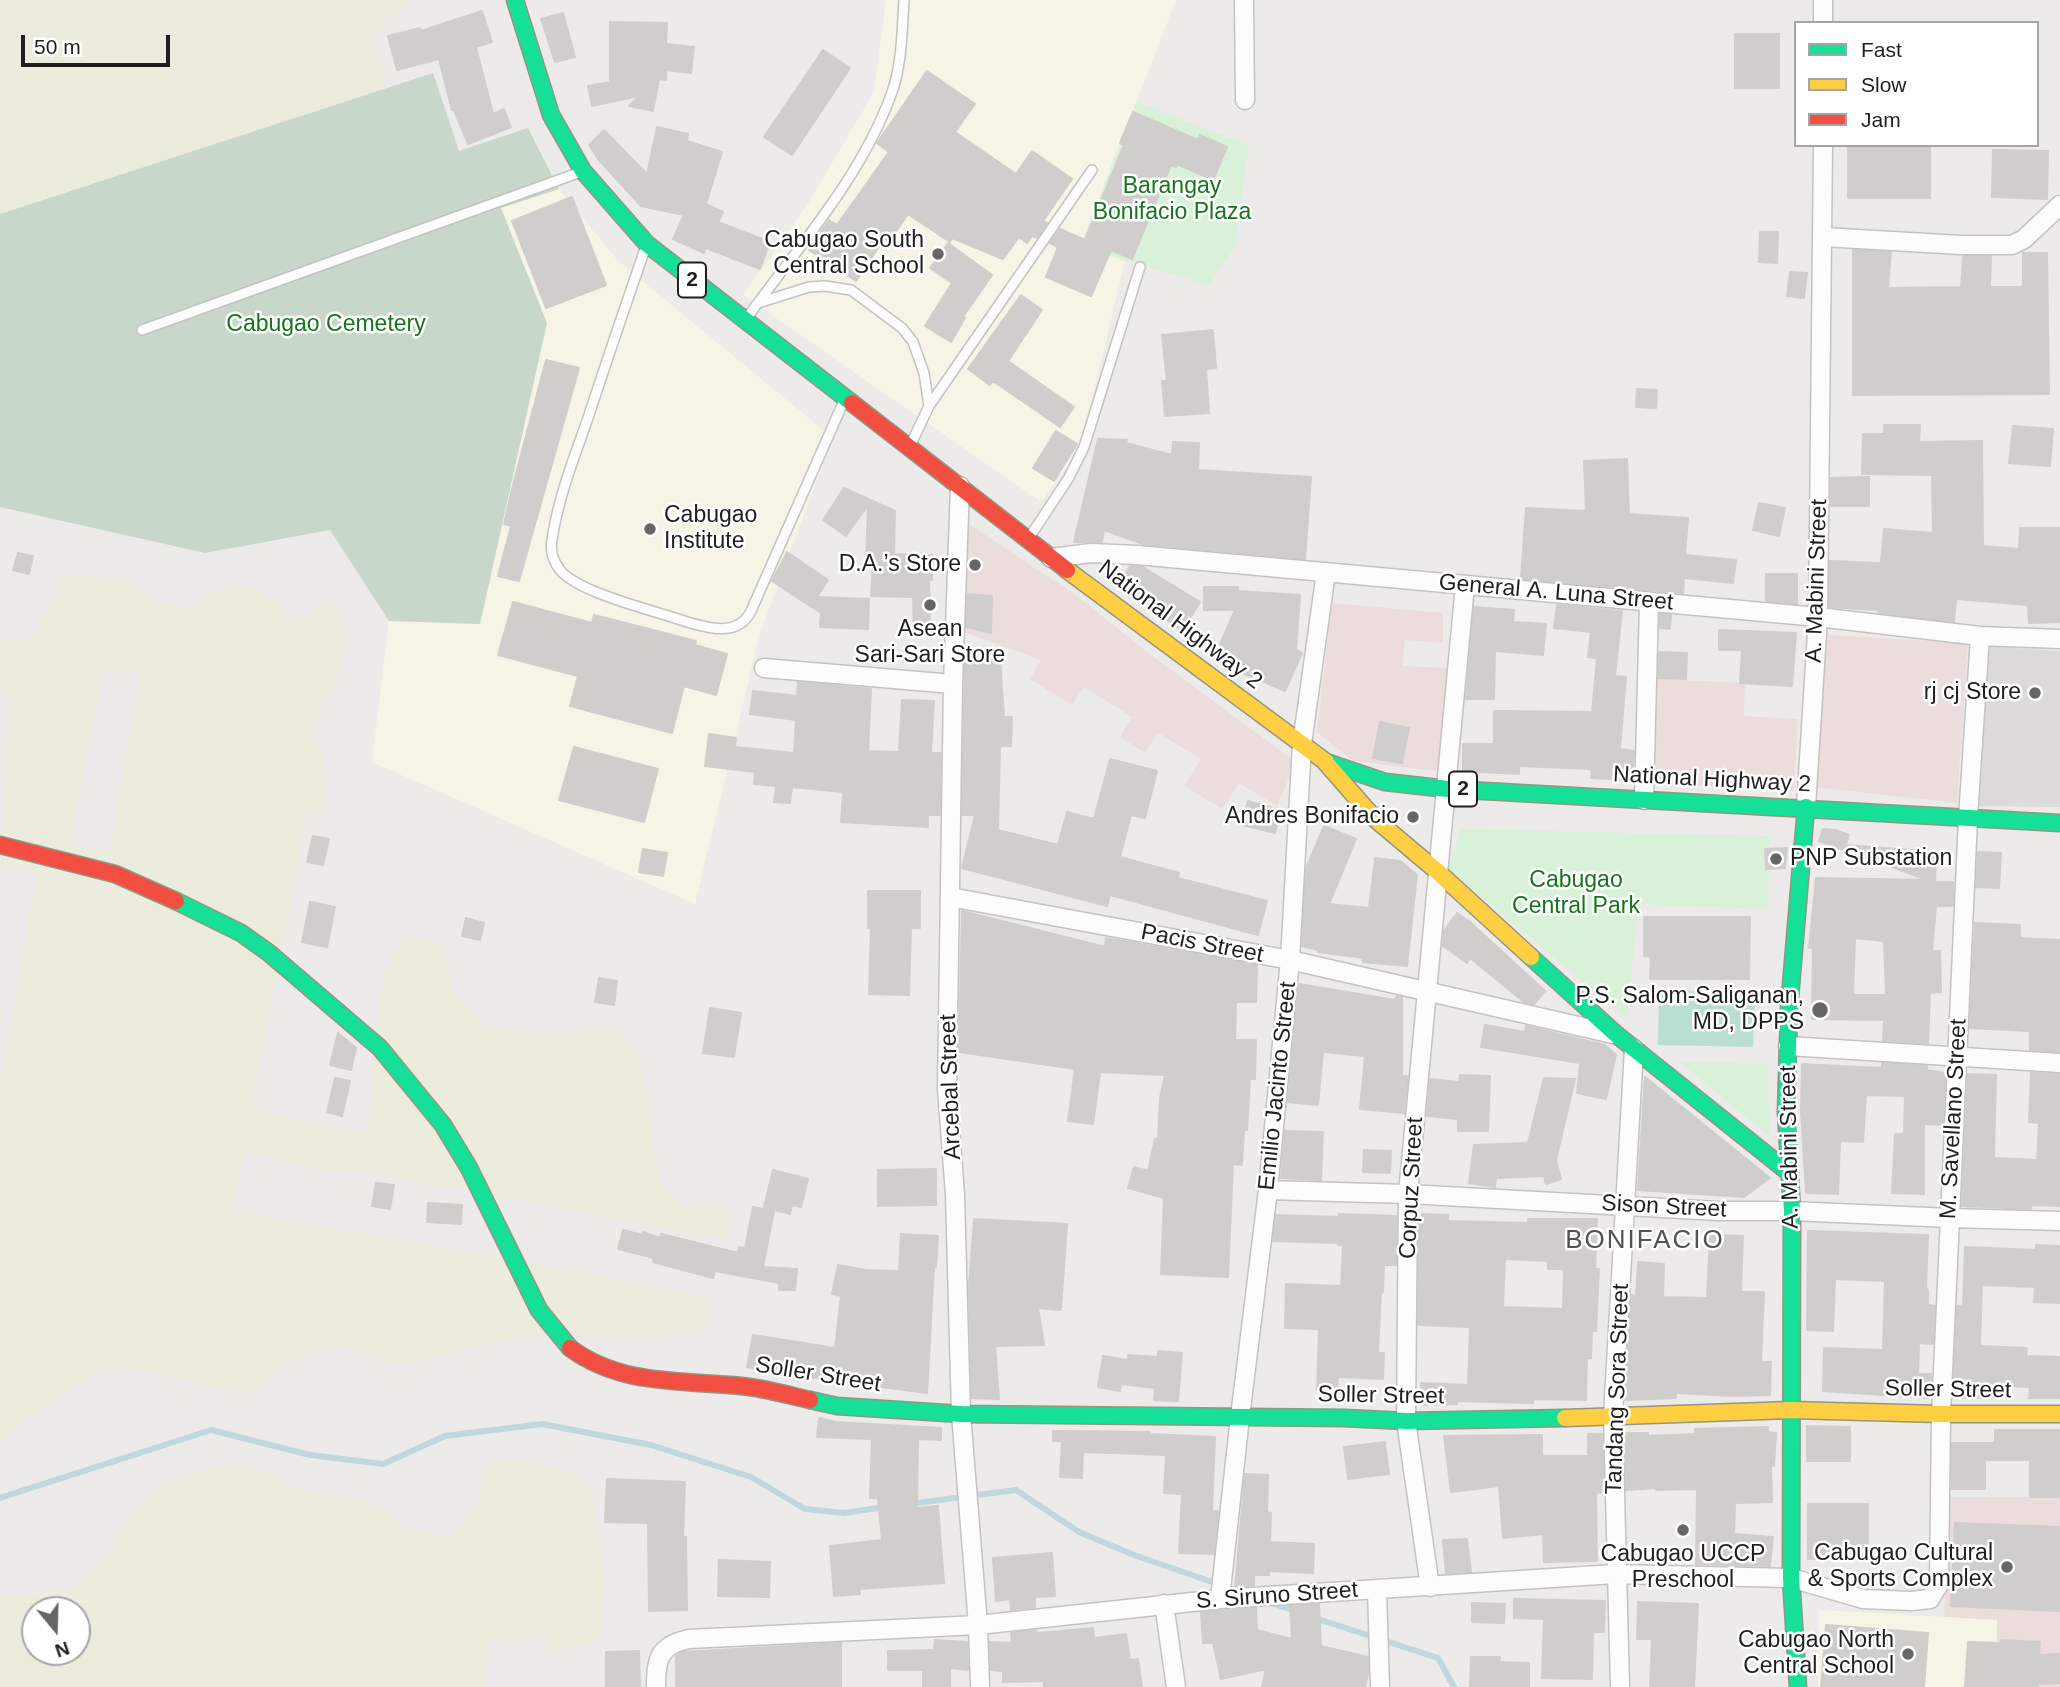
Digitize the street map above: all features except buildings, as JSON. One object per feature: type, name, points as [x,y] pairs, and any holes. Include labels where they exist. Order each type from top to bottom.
[{"type":"main road","name":"National Highway 2","points":[[515,0],[551,115],[583,171],[647,244],[1051,558],[1325,762],[1385,782],[1448,789],[2060,823]]},
{"type":"main road","points":[[1325,762],[1375,819],[1438,872],[1617,1035],[1787,1171]]},
{"type":"main road","name":"A. Mabini Street","points":[[1798,1687],[1791,1578],[1792,1211],[1787,1171],[1788,1046],[1806,807]]},
{"type":"main road","name":"Soller Street","points":[[0,845],[115,874],[241,933],[269,953],[380,1048],[411,1084],[443,1125],[469,1168],[539,1310],[567,1346],[582,1357],[617,1372],[648,1380],[744,1386],[837,1406],[961,1413],[1406,1421],[1791,1410],[1941,1414],[2060,1413]]},
{"type":"street","points":[[1244,0],[1245,100]]},
{"type":"street","points":[[1823,0],[1823,21]]},
{"type":"street","name":"A. Mabini Street","points":[[1806,807],[1818,617],[1823,147]]},
{"type":"street","points":[[1823,237],[1961,245],[2012,245],[2024,239],[2060,205]]},
{"type":"street","name":"Arcebal Street","points":[[960,486],[953,684],[947,1088],[955,1195],[961,1413],[978,1625],[980,1687]]},
{"type":"street","name":"General A. Luna Street","points":[[1051,558],[1091,553],[1137,555],[1818,617],[1980,636],[2060,639]]},
{"type":"street","name":"Emilio Jacinto Street","points":[[1220,1599],[1268,1189],[1290,960],[1302,744],[1326,572]]},
{"type":"street","name":"Corpuz Street","points":[[1430,1587],[1406,1421],[1408,1194],[1465,585]]},
{"type":"street","points":[[1644,800],[1648,602]]},
{"type":"street","name":"M. Savellano Street","points":[[1930,1599],[1939,1584],[1941,1414],[1968,818],[1980,636]]},
{"type":"street","points":[[764,668],[953,684]]},
{"type":"street","name":"Pacis Street","points":[[950,897],[1290,960],[1617,1035]]},
{"type":"street","points":[[1788,1046],[2060,1063]]},
{"type":"street","name":"Tandang Sora Street","points":[[1620,1687],[1613,1416],[1634,1049]]},
{"type":"street","name":"Sison Street","points":[[1268,1189],[1625,1204],[1718,1211],[1792,1211],[1950,1219],[2060,1221]]},
{"type":"street","name":"S. Siruno Street","points":[[656,1687],[656,1665],[660,1654],[676,1642],[689,1639],[978,1625],[1220,1599],[1615,1574],[1791,1578],[1863,1599],[1930,1599]]},
{"type":"street","points":[[1377,1590],[1380,1687]]},
{"type":"street","points":[[1164,1604],[1176,1687]]},
{"type":"lane","points":[[745,320],[835,201],[870,140],[892,94],[900,56],[904,0]]},
{"type":"lane","points":[[910,446],[929,406],[1091,170]]},
{"type":"lane","points":[[142,331],[583,171]]},
{"type":"lane","points":[[647,244],[565,485],[552,541],[555,562],[570,579],[586,588],[688,622],[721,629],[741,626],[751,611],[846,397]]},
{"type":"lane","points":[[1028,540],[1068,479],[1084,447],[1140,267]]},
{"type":"lane","points":[[757,303],[809,287],[825,286],[851,290],[902,328],[913,342],[924,373],[929,406]]},
{"type":"shaded area","points":[[0,0],[411,0],[402,10],[388,18],[372,38],[387,88],[0,214]]},
{"type":"shaded area","name":"Cabugao South Central School","points":[[886,0],[1176,0],[1080,246],[1125,261],[1080,449],[1041,502],[743,295],[806,207],[874,92]]},
{"type":"shaded area","name":"Cabugao Institute","points":[[559,189],[618,261],[833,438],[760,633],[695,904],[372,762],[389,621],[480,624],[547,323],[501,208]]},
{"type":"shaded area","points":[[963,520],[1077,596],[1147,652],[1296,762],[1277,806],[1239,783],[1222,809],[1184,786],[1201,759],[1158,733],[1145,753],[1120,737],[1132,717],[1084,687],[1072,705],[1030,679],[1041,660],[958,630]]},
{"type":"shaded area","points":[[67,576],[124,578],[150,597],[186,610],[214,591],[251,588],[275,602],[295,624],[312,609],[333,603],[346,632],[344,661],[310,733],[322,756],[327,785],[323,809],[304,815],[298,871],[251,1108],[367,1134],[384,971],[400,945],[416,937],[443,946],[454,993],[484,1025],[535,1033],[604,1029],[623,1034],[638,1058],[648,1097],[652,1143],[664,1189],[687,1207],[732,1209],[724,1239],[359,1171],[321,1170],[245,1152],[232,1211],[601,1275],[705,1298],[706,1333],[511,1338],[398,1365],[334,1344],[288,1362],[257,1392],[214,1388],[154,1372],[101,1368],[30,1417],[0,1444],[0,1083],[37,874],[1,863],[10,699],[0,690],[0,638],[21,643],[34,632]],"holes":[[[103,671],[141,674],[109,853],[70,844]]]},
{"type":"shaded area","points":[[1332,603],[1443,613],[1443,643],[1405,640],[1402,666],[1450,668],[1437,771],[1353,761],[1317,732]]},
{"type":"shaded area","points":[[1828,635],[1968,643],[1957,803],[1814,787]]},
{"type":"shaded area","points":[[1985,646],[2060,651],[2060,807],[1974,806]]},
{"type":"shaded area","points":[[1655,679],[1745,683],[1744,716],[1798,719],[1794,791],[1649,783]]},
{"type":"shaded area","points":[[505,1457],[566,1470],[592,1489],[603,1563],[602,1638],[550,1654],[545,1636],[489,1642],[485,1687],[0,1687],[0,1596],[21,1596],[21,1666],[91,1666],[91,1596],[45,1596],[77,1585],[108,1552],[130,1513],[154,1491],[198,1472],[240,1464],[271,1472],[294,1489],[359,1500],[380,1508],[403,1530],[453,1536],[480,1501],[483,1467]]},
{"type":"shaded area","points":[[1951,1497],[2060,1497],[2060,1687],[1996,1687],[1997,1620],[1944,1617]]},
{"type":"shaded area","name":"Cabugao North Central School","points":[[1819,1610],[1997,1620],[1996,1687],[1818,1687]]},
{"type":"green space","name":"Cabugao Cemetery","points":[[433,73],[459,151],[528,128],[559,189],[501,208],[547,323],[480,624],[389,621],[330,530],[205,553],[0,507],[0,214]]},
{"type":"green space","name":"Barangay Bonifacio Plaza","points":[[1137,102],[1249,146],[1235,247],[1209,285],[1080,247]]},
{"type":"green space","name":"Cabugao Central Park","points":[[1460,829],[1769,836],[1768,909],[1638,904],[1627,1019],[1449,869]]},
{"type":"green space","points":[[1659,990],[1755,992],[1753,1047],[1658,1045]]},
{"type":"green space","points":[[1680,1062],[1768,1064],[1769,1136]]},
{"type":"waterway","points":[[0,1498],[211,1430],[310,1455],[383,1464],[445,1436],[542,1424],[651,1445],[751,1477],[805,1509],[844,1513],[885,1507]]},
{"type":"waterway","points":[[909,1504],[1016,1490],[1079,1532],[1134,1555],[1238,1591]]},
{"type":"waterway","points":[[1268,1602],[1298,1612]]},
{"type":"waterway","points":[[1315,1618],[1438,1658],[1454,1687]]},
{"type":"traffic: fast","points":[[515,0],[551,115],[583,171],[647,244],[852,403]]},
{"type":"traffic: fast","points":[[1326,762],[1385,782],[1448,789],[2060,823]]},
{"type":"traffic: fast","points":[[1798,1687],[1791,1578],[1792,1211],[1786,1112],[1789,1009],[1806,807]]},
{"type":"traffic: fast","points":[[176,901],[241,933],[269,953],[380,1048],[443,1125],[469,1168],[539,1310],[570,1348]]},
{"type":"traffic: fast","points":[[1531,957],[1617,1035],[1787,1171]]},
{"type":"traffic: fast","points":[[810,1400],[837,1406],[961,1414],[1406,1421],[1565,1418]]},
{"type":"traffic: slow","points":[[1067,570],[1326,762]]},
{"type":"traffic: slow","points":[[1325,762],[1375,819],[1531,957]]},
{"type":"traffic: slow","points":[[1565,1418],[1791,1410],[2060,1414]]},
{"type":"traffic: jam","points":[[852,403],[1067,570]]},
{"type":"traffic: jam","points":[[0,845],[115,874],[176,901]]},
{"type":"traffic: jam","points":[[570,1348],[610,1369],[631,1375],[750,1387],[810,1400]]},
{"type":"place","name":"Cabugao South Central School","points":[[938,254]]},
{"type":"place","name":"Cabugao Institute","points":[[650,529]]},
{"type":"place","name":"D.A.’s Store","points":[[975,565]]},
{"type":"place","name":"Asean Sari-Sari Store","points":[[930,605]]},
{"type":"place","name":"rj cj Store","points":[[2035,693]]},
{"type":"place","name":"Andres Bonifacio","points":[[1413,817]]},
{"type":"place","name":"PNP Substation","points":[[1776,859]]},
{"type":"place","name":"P.S. Salom-Saliganan, MD, DPPS","points":[[1820,1010]]},
{"type":"place","name":"Cabugao UCCP Preschool","points":[[1683,1530]]},
{"type":"place","name":"Cabugao Cultural & Sports Complex","points":[[2007,1567]]},
{"type":"place","name":"Cabugao North Central School","points":[[1908,1654]]},
{"type":"district","name":"BONIFACIO","points":[[1645,1241]]}]
